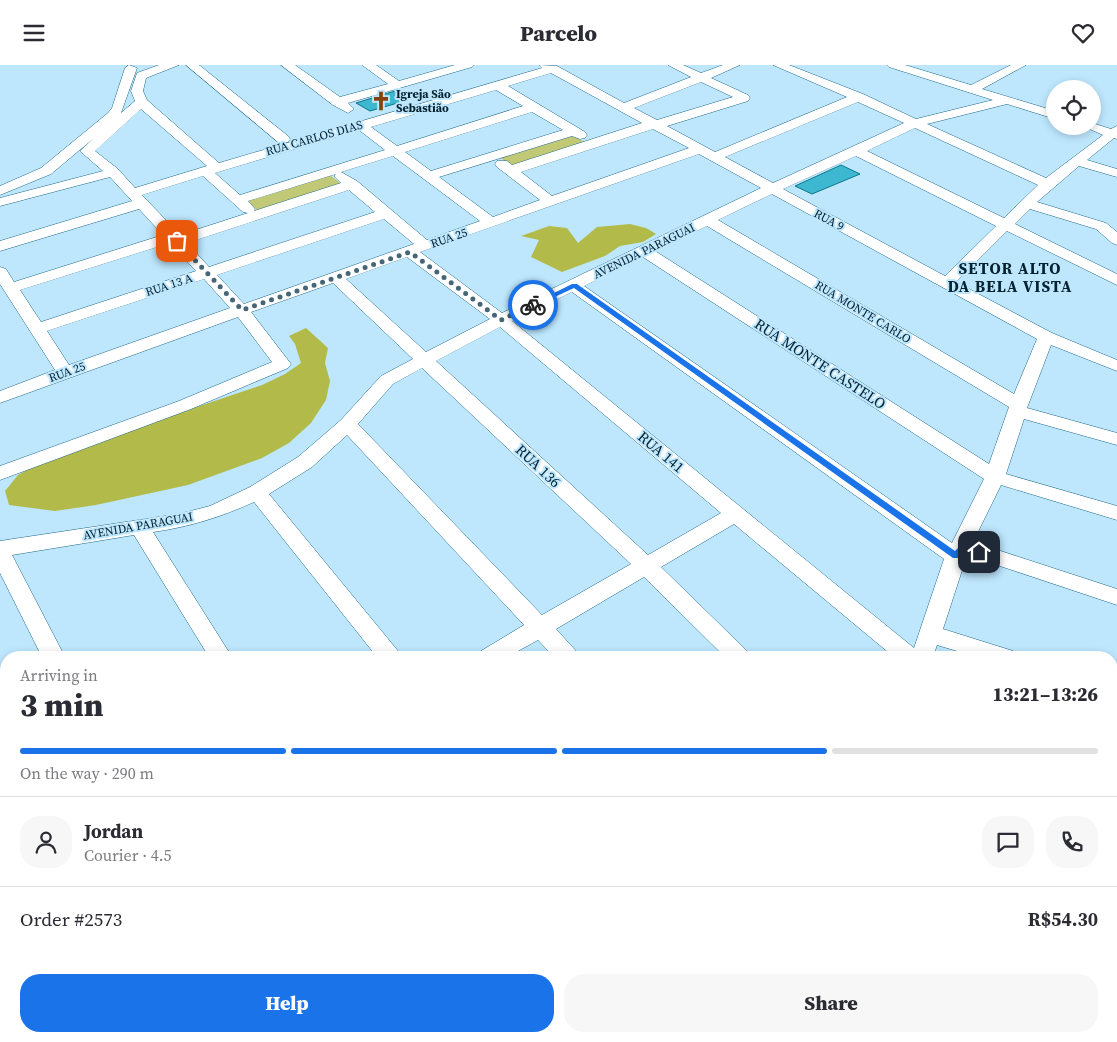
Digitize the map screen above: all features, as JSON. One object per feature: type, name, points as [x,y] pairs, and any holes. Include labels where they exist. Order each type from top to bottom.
[{"type":"street","points":[[0,191],[46,171],[112,116],[118,109],[132,65]]},
{"type":"street","points":[[173,65],[154,69],[141,76],[137,96],[211,169],[238,200],[256,216]]},
{"type":"street","points":[[192,65],[282,139]]},
{"type":"street","points":[[287,65],[338,102],[395,151],[492,223]]},
{"type":"street","points":[[368,65],[398,85]]},
{"type":"street","points":[[338,102],[468,65]]},
{"type":"street","points":[[512,170],[744,98],[674,65]]},
{"type":"street","points":[[623,108],[734,65]]},
{"type":"street","points":[[779,65],[859,97],[1047,184]]},
{"type":"street","points":[[892,65],[1046,112]]},
{"type":"street","points":[[974,89],[1020,65]]},
{"type":"street","name":"RUA CARLOS DIAS","points":[[0,246],[137,198],[211,169],[497,85],[549,67]]},
{"type":"street","name":"RUA 9","points":[[549,67],[1046,337],[1117,366]]},
{"type":"street","points":[[497,85],[594,143]]},
{"type":"street","name":"RUA 25","points":[[0,397],[335,277],[551,202],[707,153],[859,97]]},
{"type":"street","name":"AVENIDA PARAGUAI","points":[[0,550],[179,521],[216,511],[257,492],[305,461],[348,425],[387,380],[501,320],[771,189],[914,123],[1008,100]]},
{"type":"street","points":[[0,473],[185,405],[282,364],[242,310],[113,172],[88,151],[141,102]]},
{"type":"street","points":[[238,200],[534,107]]},
{"type":"street","points":[[1101,129],[1115,133]]},
{"type":"street","points":[[429,177],[574,131]]},
{"type":"street","points":[[946,283],[1047,184],[1115,133]]},
{"type":"street","points":[[856,151],[1117,280]]},
{"type":"street","points":[[492,157],[512,170],[551,202]]},
{"type":"street","points":[[1076,161],[1117,173]]},
{"type":"street","name":"RUA 141","points":[[334,170],[387,213],[418,249],[501,320],[902,651]]},
{"type":"street","points":[[0,203],[113,172]]},
{"type":"street","points":[[11,288],[256,216],[352,184]]},
{"type":"street","points":[[1027,203],[1101,226],[1117,240]]},
{"type":"street","name":"RUA 13 A","points":[[38,329],[387,213]]},
{"type":"street","name":"RUA MONTE CARLO","points":[[708,220],[1018,408],[1117,439]]},
{"type":"street","name":"RUA MONTE CASTELO","points":[[645,251],[995,477],[1117,513]]},
{"type":"street","points":[[0,271],[66,372]]},
{"type":"street","name":"RUA 136","points":[[335,277],[646,566],[734,651]]},
{"type":"street","points":[[574,286],[959,551],[1117,597]]},
{"type":"street","points":[[924,651],[959,551],[995,477],[1018,408],[1046,337]]},
{"type":"street","points":[[348,425],[562,651]]},
{"type":"street","points":[[257,492],[385,651]]},
{"type":"street","points":[[499,651],[736,514]]},
{"type":"street","points":[[139,527],[217,651]]},
{"type":"street","points":[[0,550],[50,651]]},
{"type":"street","points":[[929,634],[985,651]]},
{"type":"green space","points":[[571,134],[586,143],[513,167],[499,157]]},
{"type":"green space","points":[[330,175],[343,185],[258,211],[246,200]]},
{"type":"green space","points":[[630,224],[646,228],[656,234],[643,242],[620,246],[605,256],[562,272],[531,257],[539,240],[521,236],[549,226],[567,228],[578,243],[597,227]]},
{"type":"green space","points":[[306,328],[328,348],[325,363],[330,381],[326,400],[311,423],[289,443],[262,458],[188,485],[96,505],[55,511],[9,505],[5,491],[18,475],[54,455],[262,385],[285,374],[301,363],[295,344],[289,336]]},
{"type":"building","name":"Igreja São Sebastião","points":[[395,91],[408,100],[370,111],[356,103]]},
{"type":"building","points":[[841,165],[860,174],[812,194],[795,186]]},
{"type":"way so far","points":[[177,241],[242,310],[410,252],[501,320],[533,305]]},
{"type":"place","name":"Igreja São Sebastião","points":[[381,101]]},
{"type":"district","name":"SETOR ALTO DA BELA VISTA","points":[[1010,277]]},
{"type":"route","points":[[533,305],[574,286],[956,556],[962,547],[979,552]]}]
